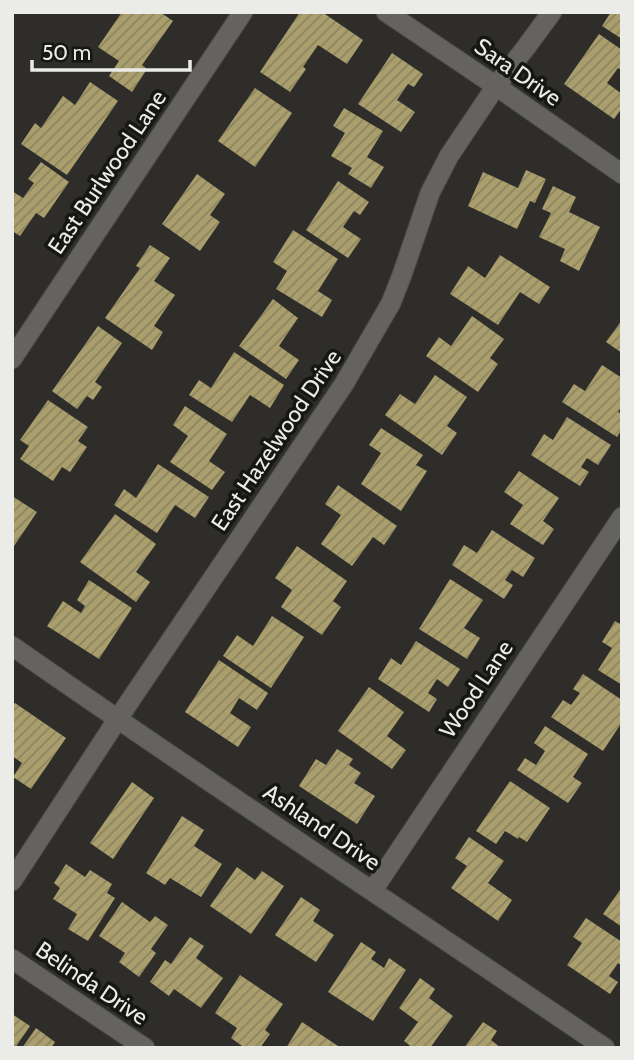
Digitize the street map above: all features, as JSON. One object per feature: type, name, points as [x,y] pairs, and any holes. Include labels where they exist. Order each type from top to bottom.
[{"type":"street","name":"East Burlwood Lane","points":[[12,359],[243,12]]},
{"type":"street","name":"Sara Drive","points":[[386,12],[622,174]]},
{"type":"street","name":"East Hazelwood Drive","points":[[12,881],[117,720],[344,384],[391,303],[430,193],[449,156],[496,86],[552,12]]},
{"type":"street","name":"Wood Lane","points":[[373,890],[622,517]]},
{"type":"street","name":"Ashland Drive","points":[[12,646],[117,720],[605,1048]]},
{"type":"street","name":"Belinda Drive","points":[[12,958],[145,1048]]},
{"type":"building","points":[[122,12],[160,12],[173,21],[142,65],[147,69],[132,92],[109,76],[119,61],[98,47]]},
{"type":"building","points":[[300,12],[322,12],[363,40],[347,64],[318,45],[290,92],[260,72]]},
{"type":"building","points":[[611,12],[622,12],[622,39],[602,26]]},
{"type":"building","points":[[599,34],[622,50],[622,70],[618,68],[607,83],[622,94],[622,108],[614,119],[564,84]]},
{"type":"building","points":[[392,53],[423,74],[414,87],[408,84],[397,100],[415,112],[401,132],[358,104]]},
{"type":"building","points":[[90,82],[118,101],[67,175],[21,144],[35,123],[41,128],[63,96],[75,105]]},
{"type":"building","points":[[255,88],[292,113],[255,167],[218,141]]},
{"type":"building","points":[[344,108],[383,131],[367,157],[384,167],[371,188],[348,174],[352,168],[331,156],[345,133],[333,126]]},
{"type":"building","points":[[41,162],[69,182],[44,218],[36,213],[20,236],[12,231],[12,191],[23,198],[34,183],[28,179]]},
{"type":"building","points":[[526,170],[546,179],[535,203],[530,201],[517,229],[468,206],[483,172],[518,188]]},
{"type":"building","points":[[197,174],[225,194],[210,215],[220,222],[200,251],[162,224]]},
{"type":"building","points":[[338,181],[369,202],[360,215],[354,211],[343,227],[361,239],[348,258],[306,230]]},
{"type":"building","points":[[553,186],[576,197],[569,212],[600,227],[579,271],[560,261],[565,249],[539,237],[551,213],[542,209]]},
{"type":"building","points":[[293,230],[338,259],[318,291],[332,300],[322,317],[276,289],[287,271],[273,262]]},
{"type":"building","points":[[150,245],[170,258],[154,281],[175,295],[154,326],[163,332],[152,350],[105,318],[140,268],[136,266]]},
{"type":"building","points":[[500,255],[550,287],[539,304],[520,292],[498,325],[450,294],[468,266],[485,278]]},
{"type":"building","points":[[273,299],[298,318],[279,346],[299,360],[286,379],[239,346]]},
{"type":"building","points":[[472,316],[504,339],[490,358],[498,364],[478,392],[426,356],[439,337],[451,346]]},
{"type":"building","points":[[622,320],[622,353],[606,342]]},
{"type":"building","points":[[98,326],[122,343],[95,382],[102,387],[93,400],[87,396],[77,409],[52,391]]},
{"type":"building","points":[[234,352],[284,385],[270,408],[250,395],[232,422],[189,395],[199,380],[211,388]]},
{"type":"building","points":[[602,365],[622,378],[622,406],[618,412],[622,414],[622,429],[617,437],[562,402],[574,384],[585,391]]},
{"type":"building","points":[[435,375],[467,397],[447,426],[457,433],[442,455],[385,415],[400,394],[415,404]]},
{"type":"building","points":[[48,400],[88,427],[78,441],[87,447],[70,472],[62,467],[53,481],[20,459],[29,446],[20,440]]},
{"type":"building","points":[[185,406],[227,434],[209,461],[225,472],[212,490],[170,462],[188,436],[173,425]]},
{"type":"building","points":[[567,417],[611,445],[598,465],[587,458],[581,467],[589,472],[580,486],[531,455],[544,434],[553,440]]},
{"type":"building","points":[[381,428],[423,455],[416,465],[427,471],[401,511],[361,484],[381,453],[369,445]]},
{"type":"building","points":[[158,464],[209,497],[195,518],[175,505],[157,533],[114,505],[124,489],[136,498]]},
{"type":"building","points":[[519,471],[559,498],[543,521],[554,529],[543,545],[510,524],[523,505],[504,492]]},
{"type":"building","points":[[338,485],[397,526],[384,545],[373,537],[352,566],[321,544],[341,515],[325,504]]},
{"type":"building","points":[[12,496],[37,512],[12,549]]},
{"type":"building","points":[[115,514],[156,544],[136,572],[150,582],[136,602],[80,562]]},
{"type":"building","points":[[492,530],[535,558],[523,577],[512,570],[505,580],[513,585],[504,599],[452,565],[464,545],[477,553]]},
{"type":"building","points":[[297,546],[347,581],[333,601],[341,607],[322,635],[281,607],[292,590],[275,578]]},
{"type":"building","points":[[450,579],[483,600],[464,628],[480,638],[467,659],[419,629]]},
{"type":"building","points":[[89,580],[132,608],[99,659],[47,626],[63,601],[81,613],[85,606],[77,600]]},
{"type":"building","points":[[272,616],[304,637],[271,688],[223,656],[237,635],[253,646]]},
{"type":"building","points":[[615,621],[622,625],[622,685],[598,670],[612,648],[602,642]]},
{"type":"building","points":[[416,641],[460,669],[448,687],[437,679],[428,693],[437,699],[429,712],[378,679],[391,658],[401,665]]},
{"type":"building","points":[[219,660],[268,693],[257,710],[239,698],[230,713],[251,727],[238,747],[185,712]]},
{"type":"building","points":[[583,674],[622,700],[622,722],[603,751],[551,717],[563,700],[571,705],[580,693],[573,689]]},
{"type":"building","points":[[369,687],[404,712],[387,736],[406,750],[392,769],[338,731]]},
{"type":"building","points":[[15,703],[66,738],[31,789],[13,777],[22,763],[12,756],[12,707]]},
{"type":"building","points":[[545,726],[588,754],[573,777],[582,783],[568,803],[517,770],[525,758],[536,765],[545,751],[534,743]]},
{"type":"building","points":[[337,749],[353,759],[349,765],[361,773],[354,783],[375,796],[357,824],[299,786],[316,759],[326,765]]},
{"type":"building","points":[[510,781],[550,808],[527,842],[505,831],[496,844],[476,831]]},
{"type":"building","points":[[132,782],[154,798],[113,859],[90,843]]},
{"type":"building","points":[[182,816],[204,830],[194,846],[222,864],[201,897],[170,878],[165,885],[146,873]]},
{"type":"building","points":[[469,837],[504,861],[488,883],[512,900],[498,921],[451,888],[467,866],[455,858]]},
{"type":"building","points":[[66,864],[85,877],[90,870],[112,884],[107,893],[115,898],[88,941],[68,929],[77,914],[53,899],[60,888],[54,883]]},
{"type":"building","points":[[237,867],[255,880],[262,871],[284,886],[251,934],[210,906]]},
{"type":"building","points":[[622,887],[622,927],[603,914]]},
{"type":"building","points":[[301,897],[320,910],[313,921],[334,935],[316,962],[275,935]]},
{"type":"building","points":[[122,902],[150,922],[155,916],[168,925],[151,949],[156,953],[139,977],[119,962],[125,953],[99,936]]},
{"type":"building","points":[[586,918],[622,942],[622,966],[618,963],[609,976],[618,982],[610,994],[567,965],[582,943],[573,937]]},
{"type":"building","points":[[190,937],[204,946],[196,958],[223,978],[201,1008],[174,989],[169,996],[150,982],[165,960],[171,964]]},
{"type":"building","points":[[361,942],[376,952],[371,959],[384,968],[389,958],[406,970],[373,1021],[328,992]]},
{"type":"building","points":[[240,975],[283,1004],[265,1030],[270,1034],[260,1048],[245,1048],[231,1038],[237,1028],[215,1013]]},
{"type":"building","points":[[420,978],[435,989],[429,998],[453,1016],[430,1048],[413,1048],[404,1041],[418,1022],[399,1008]]},
{"type":"building","points":[[12,1014],[30,1026],[15,1048],[12,1048]]},
{"type":"building","points":[[302,1022],[341,1048],[286,1048]]},
{"type":"building","points":[[483,1022],[497,1031],[491,1040],[501,1048],[464,1048]]},
{"type":"building","points":[[36,1028],[55,1042],[51,1048],[22,1048]]}]
